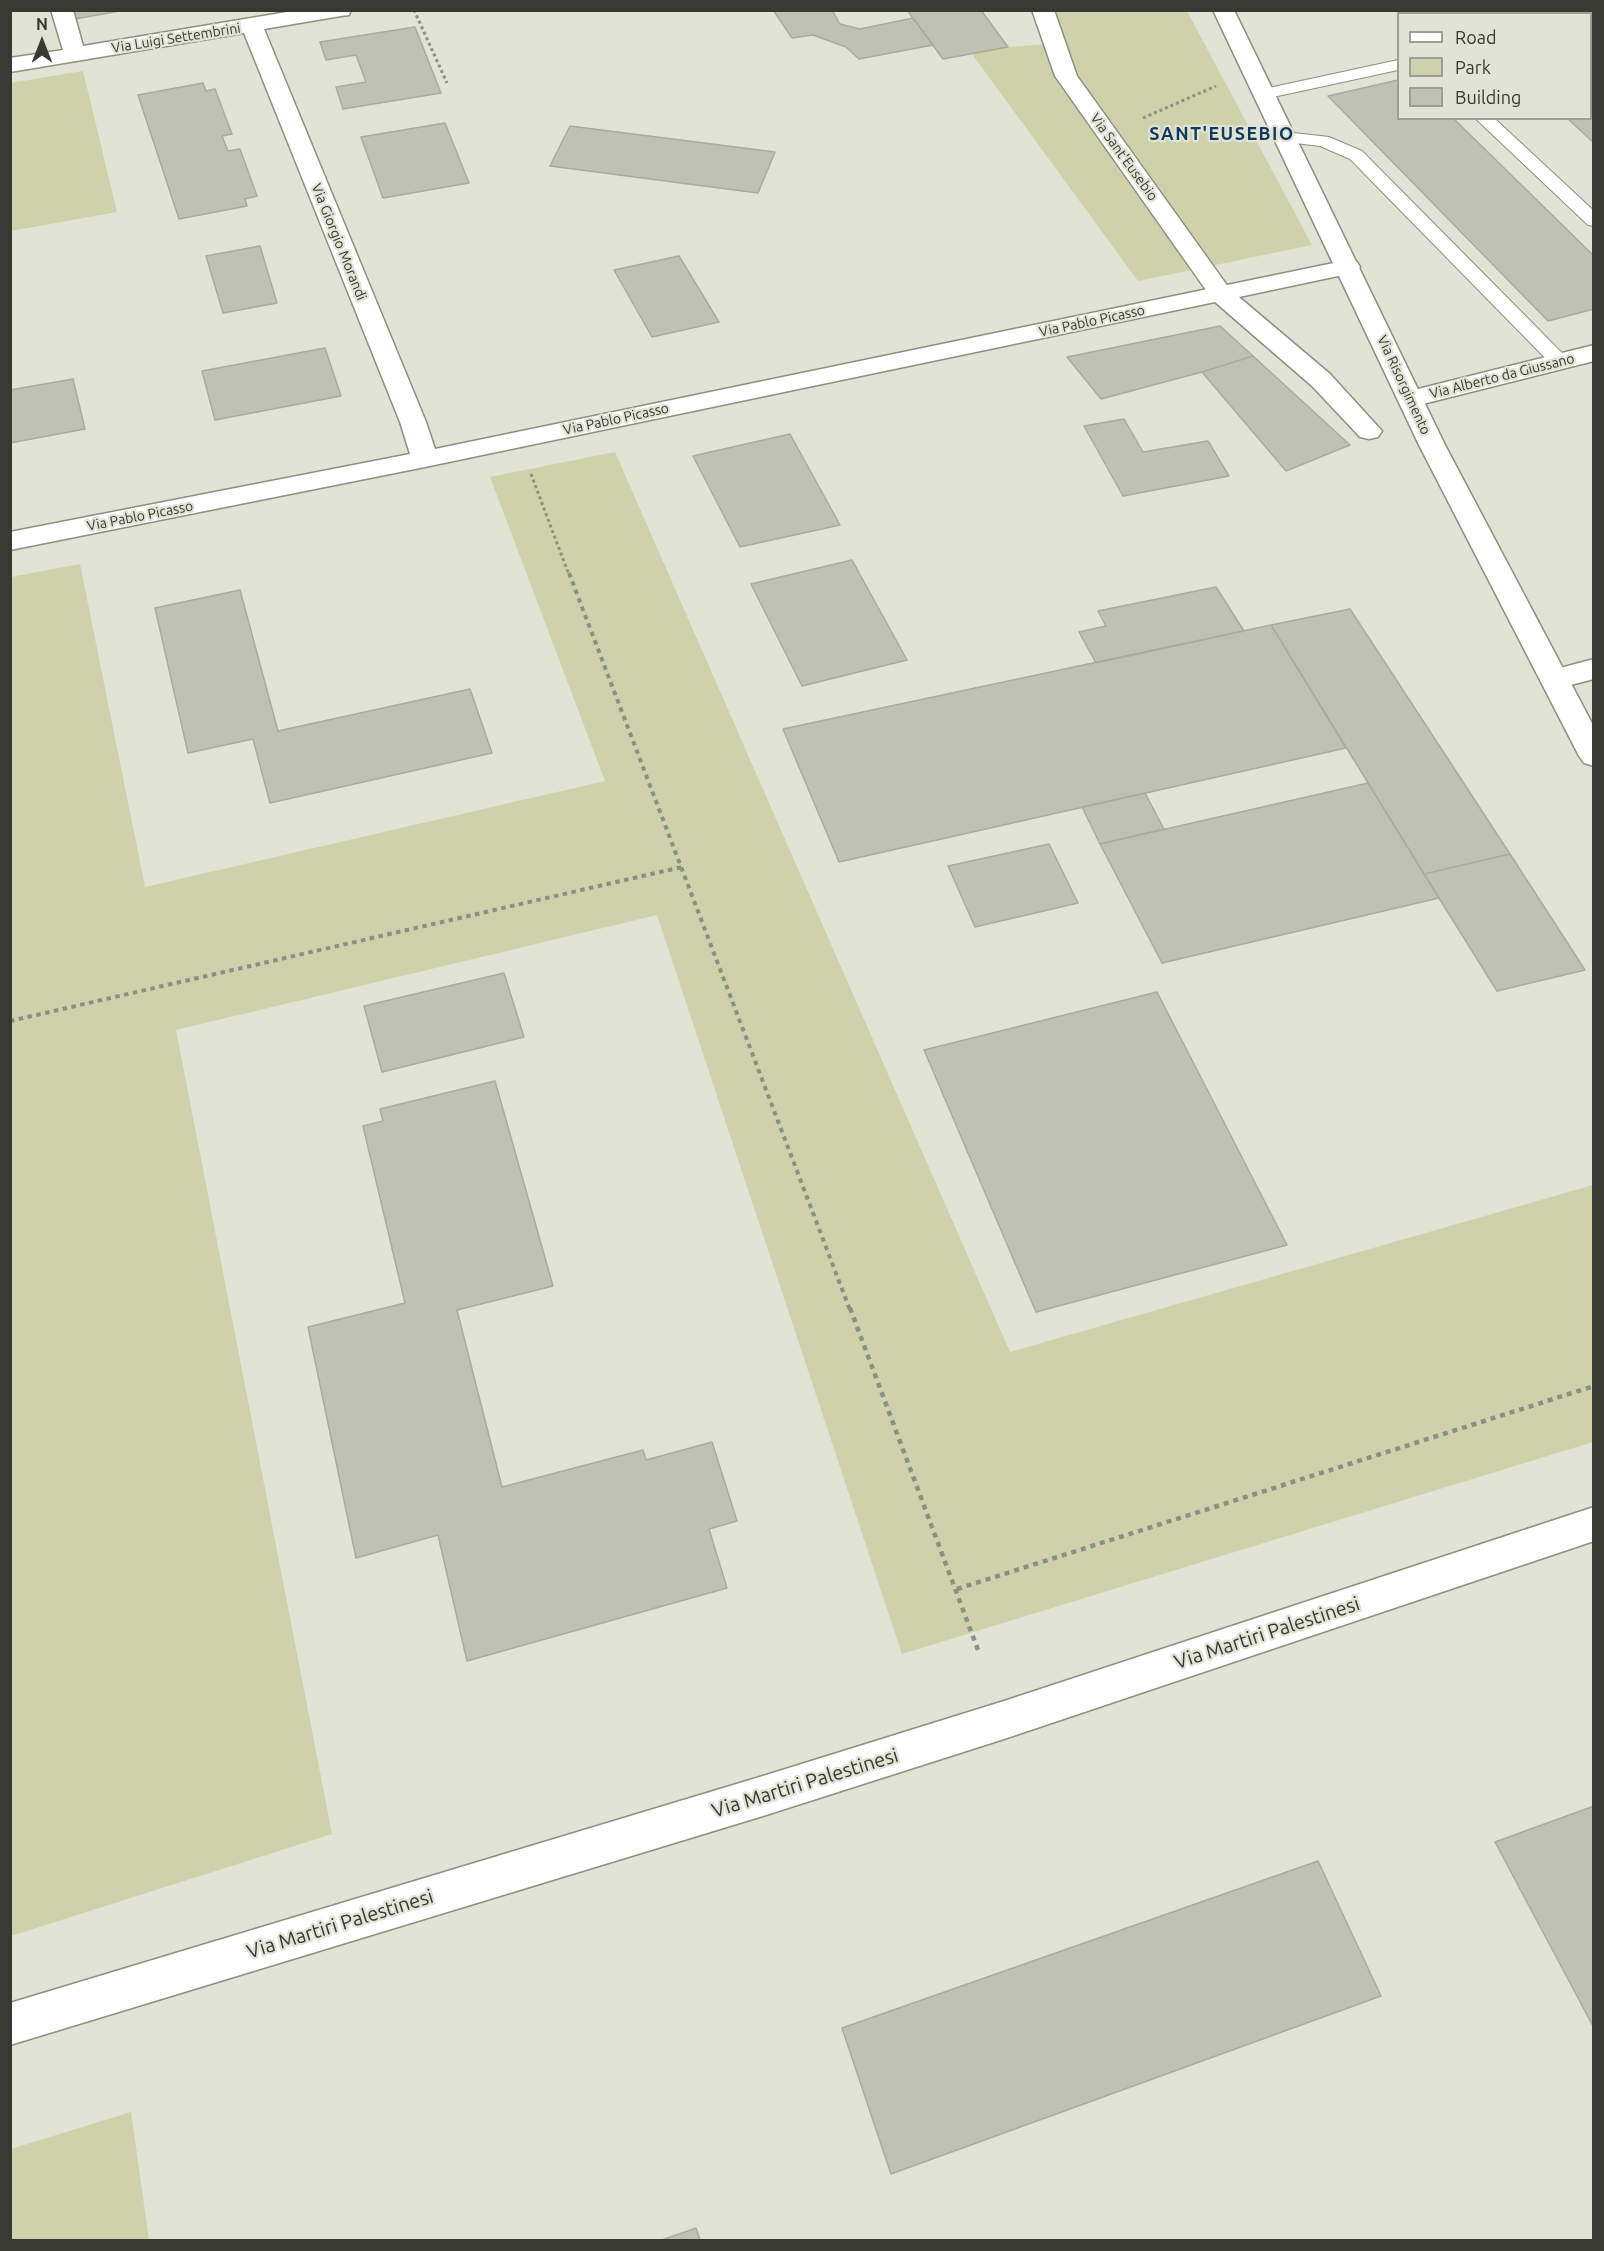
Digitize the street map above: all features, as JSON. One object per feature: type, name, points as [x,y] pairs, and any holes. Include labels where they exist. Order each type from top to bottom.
[{"type":"street","points":[[62,10],[75,55]]},
{"type":"street","name":"Via Luigi Settembrini","points":[[10,65],[341,10]]},
{"type":"street","name":"Via Sant'Eusebio","points":[[1043,10],[1065,76],[1222,295],[1321,380],[1369,431]]},
{"type":"street","name":"Via Risorgimento","points":[[1223,10],[1411,399],[1593,756]]},
{"type":"street","name":"Via Giorgio Morandi","points":[[252,25],[413,422],[425,459]]},
{"type":"street","points":[[1222,295],[1348,267]]},
{"type":"street","name":"Via Pablo Picasso","points":[[10,541],[425,459],[1222,295]]},
{"type":"street","name":"Via Alberto da Giussano","points":[[1411,399],[1593,353]]},
{"type":"street","points":[[1555,679],[1593,669]]},
{"type":"street","name":"Via Martiri Palestinesi","points":[[10,2024],[763,1796],[1004,1720],[1593,1524]]},
{"type":"lane","points":[[1259,84],[1397,65]]},
{"type":"lane","points":[[1485,120],[1593,221]]},
{"type":"lane","points":[[1285,137],[1323,141],[1356,155],[1560,362]]},
{"type":"path","points":[[414,10],[447,83]]},
{"type":"path","points":[[1101,125],[1140,119],[1237,77],[1259,84]]},
{"type":"path","points":[[518,439],[957,1589],[978,1650]]},
{"type":"path","points":[[10,1022],[682,867]]},
{"type":"path","points":[[957,1589],[1593,1386]]},
{"type":"green space","points":[[1052,11],[1187,11],[1312,245],[1138,281],[972,54],[1008,47],[1063,43]]},
{"type":"green space","points":[[83,71],[117,212],[11,231],[11,83]]},
{"type":"green space","points":[[615,452],[1010,1352],[1593,1185],[1593,1442],[902,1654],[657,915],[176,1030],[332,1834],[11,1936],[11,577],[80,564],[145,887],[605,781],[490,477]]},
{"type":"green space","points":[[131,2112],[149,2240],[11,2240],[11,2149]]},
{"type":"building","points":[[73,10],[125,10],[75,19]]},
{"type":"building","points":[[773,10],[832,10],[840,24],[860,29],[913,18],[933,45],[859,59],[846,47],[813,35],[792,38]]},
{"type":"building","points":[[907,10],[981,10],[1008,47],[943,59]]},
{"type":"building","points":[[1449,10],[1516,10],[1518,12],[1450,12]]},
{"type":"building","points":[[415,27],[441,93],[343,109],[336,87],[366,82],[356,55],[326,60],[320,42]]},
{"type":"building","points":[[1592,78],[1594,78],[1594,143],[1569,120],[1592,120]]},
{"type":"building","points":[[1397,80],[1397,120],[1455,120],[1594,256],[1594,309],[1548,321],[1328,96]]},
{"type":"building","points":[[203,83],[206,91],[215,89],[232,134],[222,136],[228,151],[240,149],[257,196],[245,199],[247,206],[179,219],[138,95]]},
{"type":"building","points":[[445,123],[469,183],[383,198],[361,137]]},
{"type":"building","points":[[570,126],[775,152],[758,193],[550,166]]},
{"type":"building","points":[[260,246],[277,303],[223,313],[206,256]]},
{"type":"building","points":[[679,256],[719,322],[652,337],[614,270]]},
{"type":"building","points":[[1220,326],[1253,356],[1101,399],[1067,357]]},
{"type":"building","points":[[325,348],[341,396],[215,420],[202,371]]},
{"type":"building","points":[[1253,356],[1350,445],[1286,471],[1202,372]]},
{"type":"building","points":[[73,379],[85,429],[10,443],[10,390]]},
{"type":"building","points":[[1124,419],[1143,452],[1208,441],[1229,476],[1123,496],[1084,426]]},
{"type":"building","points":[[790,434],[840,525],[740,547],[693,456]]},
{"type":"building","points":[[852,560],[907,660],[802,686],[751,584]]},
{"type":"building","points":[[1216,587],[1244,631],[1096,663],[1079,632],[1106,626],[1098,611]]},
{"type":"building","points":[[240,590],[278,731],[470,689],[492,753],[270,803],[253,739],[188,753],[155,608]]},
{"type":"building","points":[[1350,609],[1510,854],[1424,874],[1271,625]]},
{"type":"building","points":[[1271,625],[1346,748],[839,862],[783,729]]},
{"type":"building","points":[[1368,783],[1439,898],[1162,963],[1100,844]]},
{"type":"building","points":[[1145,793],[1164,829],[1100,844],[1082,807]]},
{"type":"building","points":[[1049,844],[1078,903],[975,927],[948,866]]},
{"type":"building","points":[[1510,854],[1585,970],[1497,991],[1424,874]]},
{"type":"building","points":[[504,973],[524,1037],[382,1072],[364,1006]]},
{"type":"building","points":[[1157,992],[1287,1245],[1036,1312],[924,1050]]},
{"type":"building","points":[[495,1081],[553,1286],[457,1310],[502,1487],[643,1450],[646,1460],[712,1442],[737,1521],[709,1529],[727,1588],[467,1661],[438,1535],[356,1558],[308,1327],[405,1303],[363,1126],[383,1121],[380,1109]]},
{"type":"building","points":[[1594,1806],[1594,2028],[1495,1842]]},
{"type":"building","points":[[1318,1861],[1381,1996],[891,2174],[842,2028]]},
{"type":"building","points":[[696,2228],[700,2240],[662,2240]]},
{"type":"district","name":"SANT'EUSEBIO","points":[[1222,134]]}]
